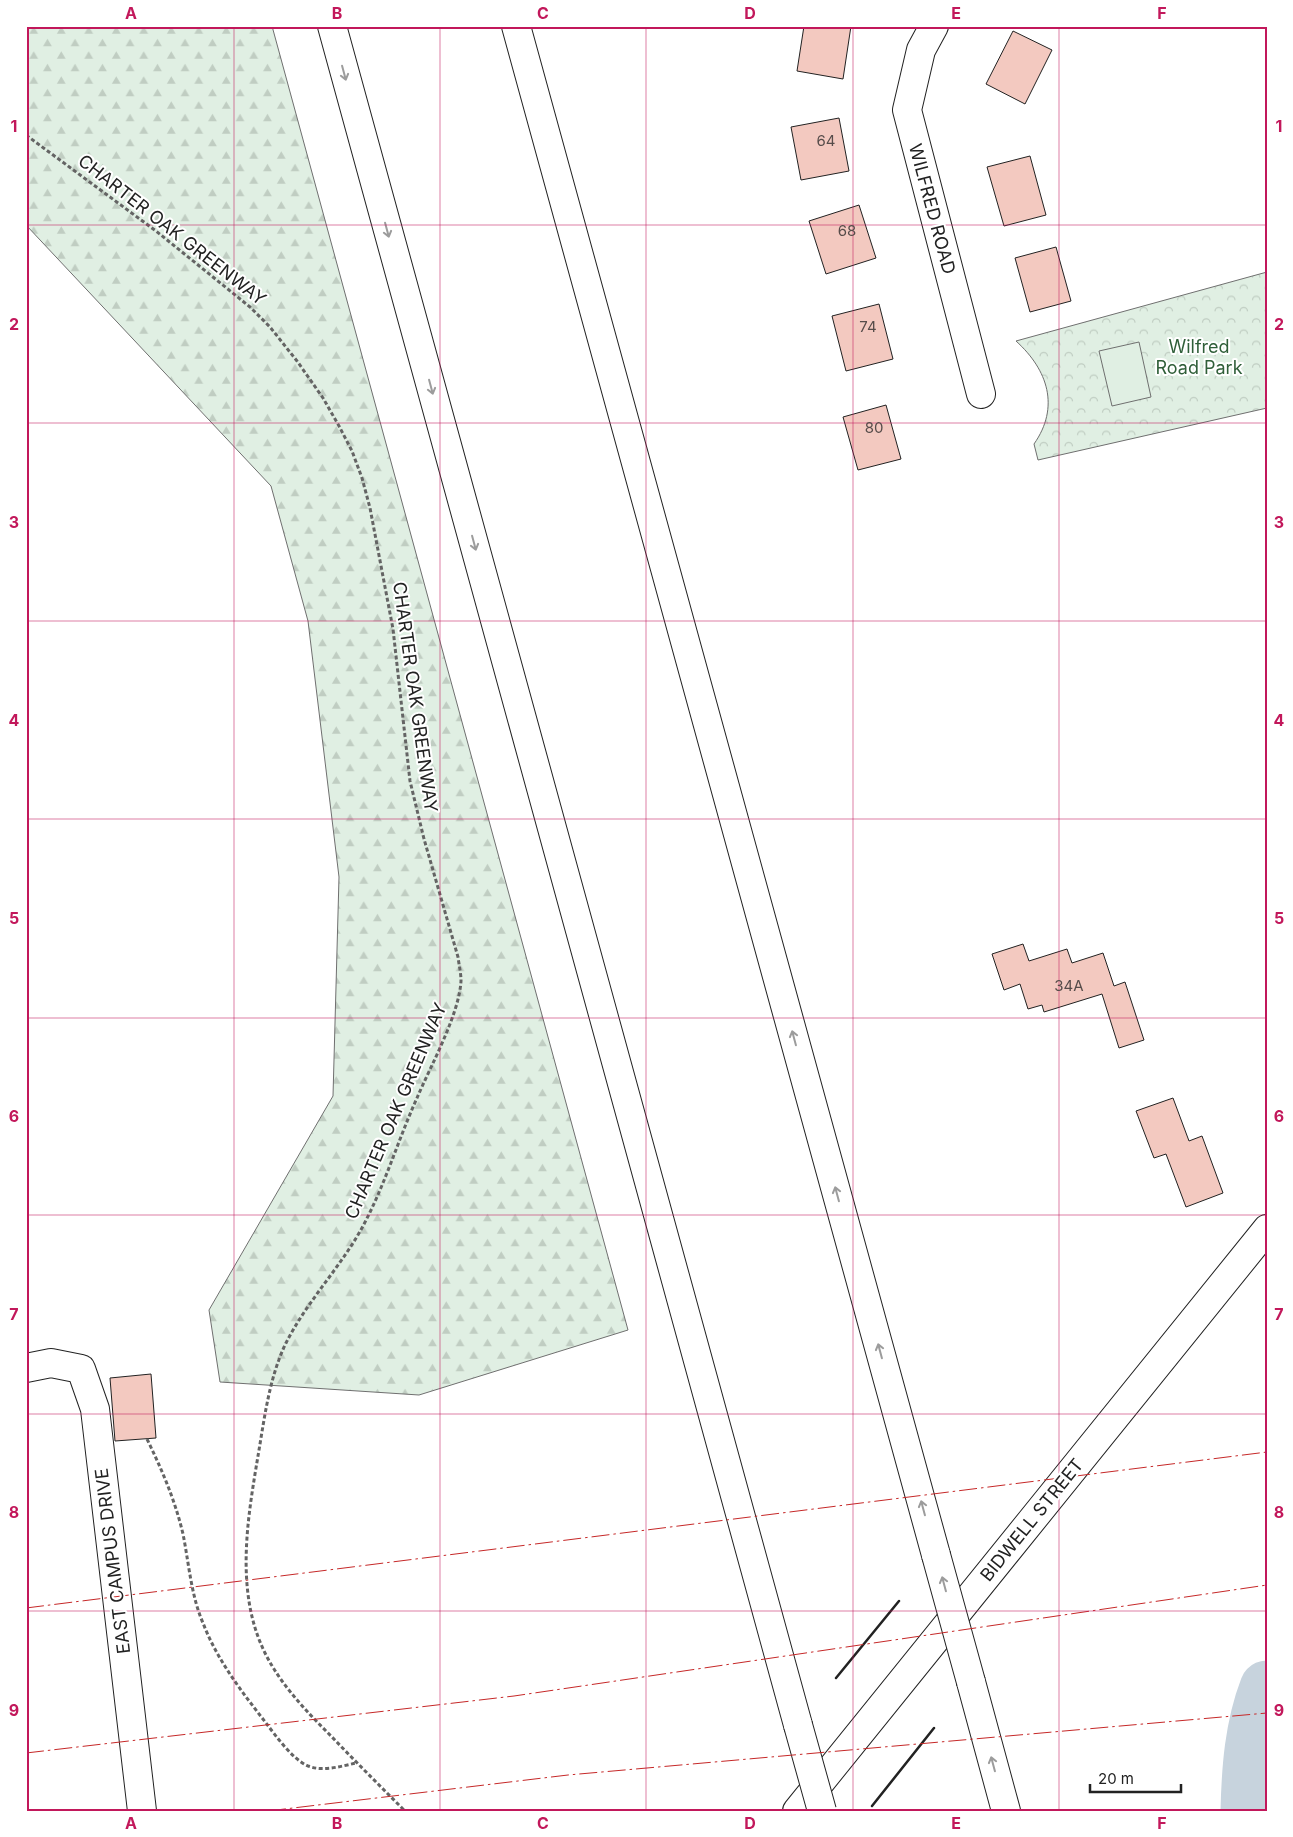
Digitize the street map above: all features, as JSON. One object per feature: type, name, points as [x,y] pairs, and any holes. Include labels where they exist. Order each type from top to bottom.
[{"type":"main road","points":[[332,26],[822,1811]]},
{"type":"main road","points":[[516,26],[1006,1811]]},
{"type":"main road","name":"WILFRED ROAD","points":[[934,26],[921,50],[907,110],[981,394]]},
{"type":"main road","name":"BIDWELL STREET","points":[[797,1811],[1267,1229]]},
{"type":"main road","name":"EAST CAMPUS DRIVE","points":[[26,1368],[51,1363],[81,1369],[95,1409],[142,1811]]},
{"type":"path","name":"CHARTER OAK GREENWAY","points":[[26,135],[156,230],[222,282],[270,327],[298,361],[323,398],[352,451],[362,478],[380,555],[393,629],[410,782],[424,839],[458,957],[461,972],[458,999],[452,1018],[409,1116],[374,1204],[347,1252],[296,1324],[278,1363],[263,1424],[246,1550],[253,1617],[264,1652],[283,1681],[303,1706],[406,1811]]},
{"type":"path","points":[[147,1439],[166,1478],[176,1508],[198,1610],[218,1656],[269,1727],[284,1746],[300,1761],[320,1768],[357,1763]]},
{"type":"green space","points":[[26,26],[272,26],[628,1330],[419,1395],[220,1382],[209,1310],[333,1096],[339,877],[308,621],[271,486],[26,225]]},
{"type":"green space","name":"Wilfred Road Park","points":[[1267,272],[1267,408],[1038,460],[1034,444],[1047,416],[1047,390],[1036,364],[1016,341]]},
{"type":"green space","points":[[1139,342],[1151,397],[1112,406],[1099,351]]},
{"type":"building","points":[[804,26],[851,26],[843,79],[797,71]]},
{"type":"building","points":[[1013,31],[1052,50],[1025,104],[986,84]]},
{"type":"building","points":[[839,118],[849,171],[801,180],[791,127]]},
{"type":"building","points":[[1030,156],[1046,215],[1004,226],[987,167]]},
{"type":"building","points":[[859,205],[876,258],[826,274],[809,221]]},
{"type":"building","points":[[1056,247],[1071,301],[1030,312],[1015,258]]},
{"type":"building","points":[[879,304],[893,359],[846,371],[832,316]]},
{"type":"building","points":[[886,405],[901,459],[858,470],[843,417]]},
{"type":"building","points":[[1023,944],[1029,961],[1067,949],[1072,963],[1103,953],[1114,986],[1125,982],[1144,1040],[1119,1048],[1102,994],[1044,1012],[1042,1005],[1028,1009],[1020,984],[1004,990],[992,954]]},
{"type":"building","points":[[1173,1098],[1189,1141],[1202,1136],[1223,1193],[1186,1207],[1166,1154],[1154,1158],[1136,1111]]},
{"type":"building","points":[[151,1374],[156,1438],[115,1441],[110,1378]]},
{"type":"waterway","points":[[1248,1811],[1252,1748],[1267,1688]]},
{"type":"wall","points":[[836,1678],[899,1601]]},
{"type":"wall","points":[[872,1806],[934,1728]]},
{"type":"power","points":[[26,1608],[1267,1452]]},
{"type":"power","points":[[26,1753],[514,1696],[1267,1585]]},
{"type":"power","points":[[268,1811],[568,1775],[1267,1713]]}]
